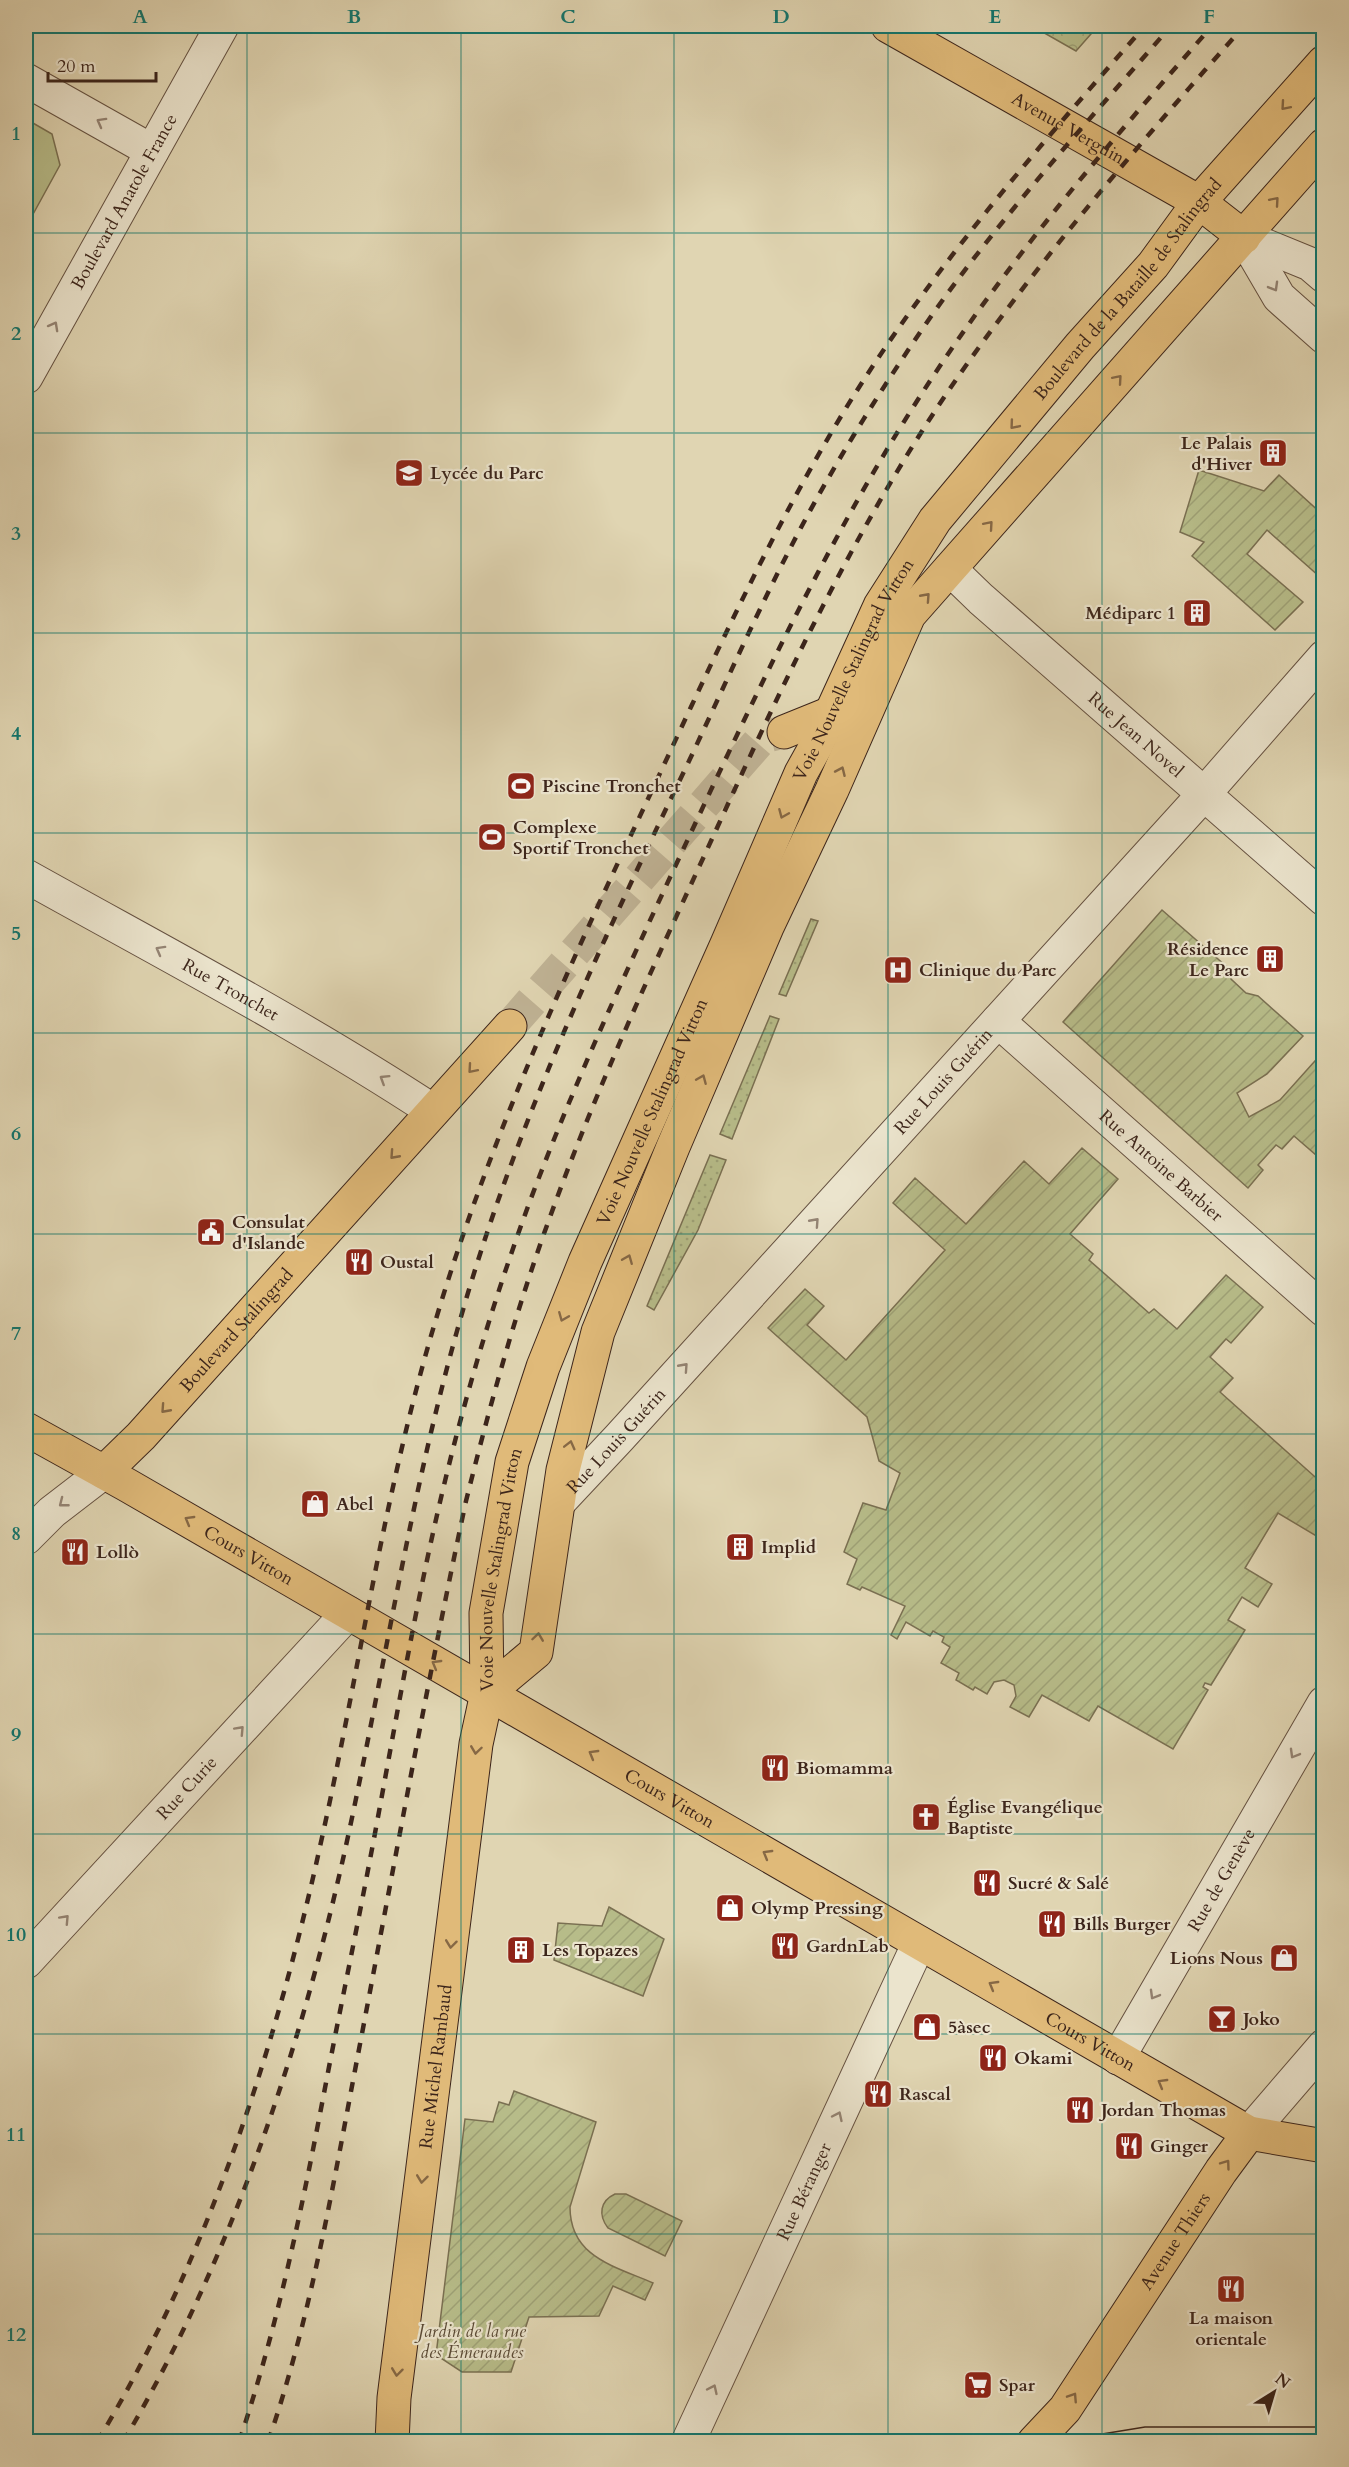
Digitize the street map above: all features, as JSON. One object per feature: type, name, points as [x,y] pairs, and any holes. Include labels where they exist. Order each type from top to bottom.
[{"type":"main road","name":"Avenue Verguin","points":[[888,26],[1199,202],[1244,237]]},
{"type":"main road","name":"Boulevard de la Bataille de Stalingrad","points":[[935,520],[1080,346],[1153,265],[1199,202],[1323,62]]},
{"type":"main road","points":[[950,569],[1323,145]]},
{"type":"main road","name":"Voie Nouvelle Stalingrad Vitton","points":[[487,1693],[486,1613],[512,1462],[543,1367],[585,1262],[801,773],[880,606],[935,520]]},
{"type":"main road","name":"Voie Nouvelle Stalingrad Vitton","points":[[487,1693],[536,1652],[563,1470],[598,1332],[673,1147],[767,927],[832,790],[909,615],[950,569]]},
{"type":"main road","points":[[784,732],[831,713]]},
{"type":"main road","name":"Boulevard Stalingrad","points":[[104,1472],[141,1436],[510,1026]]},
{"type":"main road","name":"Cours Vitton","points":[[26,1429],[1249,2133],[1323,2146]]},
{"type":"main road","name":"Rue Michel Rambaud","points":[[392,2442],[394,2398],[475,1756],[487,1693]]},
{"type":"main road","name":"Avenue Thiers","points":[[1034,2442],[1065,2409],[1221,2171],[1249,2133]]},
{"type":"street","name":"Boulevard Anatole France","points":[[26,377],[222,26]]},
{"type":"street","points":[[26,80],[152,151]]},
{"type":"street","points":[[1244,237],[1310,264],[1323,276]]},
{"type":"street","points":[[1244,237],[1279,297],[1323,337]]},
{"type":"street","name":"Rue Jean Novel","points":[[950,569],[981,599],[1323,899]]},
{"type":"street","name":"Rue Louis Guérin","points":[[559,1502],[998,1022],[1204,794],[1323,657]]},
{"type":"street","name":"Rue Tronchet","points":[[26,876],[382,1077],[433,1111]]},
{"type":"street","name":"Rue Antoine Barbier","points":[[998,1022],[1323,1310]]},
{"type":"street","points":[[26,1538],[52,1512],[104,1472]]},
{"type":"street","name":"Rue Curie","points":[[26,1962],[348,1613]]},
{"type":"street","name":"Rue de Genève","points":[[1118,2058],[1323,1703]]},
{"type":"street","name":"Rue Béranger","points":[[688,2442],[919,1943]]},
{"type":"street","name":"Avenue Thiers","points":[[1249,2133],[1323,2046]]},
{"type":"green space","points":[[1032,26],[1098,26],[1076,51]]},
{"type":"green space","points":[[26,119],[52,134],[60,165],[26,227]]},
{"type":"green space","points":[[1199,470],[1264,491],[1279,475],[1323,515],[1323,574],[1320,577],[1267,530],[1247,554],[1303,602],[1275,630],[1192,556],[1204,542],[1180,532]]},
{"type":"green space","points":[[1162,910],[1227,967],[1231,979],[1246,993],[1258,996],[1303,1036],[1267,1074],[1237,1093],[1249,1117],[1280,1100],[1323,1052],[1323,1161],[1294,1136],[1282,1149],[1276,1145],[1258,1165],[1263,1170],[1248,1188],[1063,1022]]},
{"type":"green space","points":[[811,919],[818,921],[786,996],[779,994]]},
{"type":"green space","points":[[770,1016],[779,1019],[732,1139],[720,1134]]},
{"type":"green space","points":[[1082,1148],[1118,1179],[1070,1234],[1093,1254],[1089,1260],[1149,1313],[1154,1309],[1177,1329],[1226,1275],[1263,1307],[1231,1343],[1226,1339],[1210,1357],[1233,1378],[1220,1392],[1323,1484],[1323,1540],[1278,1513],[1245,1568],[1272,1584],[1258,1607],[1242,1597],[1228,1620],[1245,1630],[1211,1685],[1205,1683],[1203,1687],[1208,1690],[1173,1749],[1098,1706],[1089,1721],[1042,1695],[1029,1717],[1010,1707],[1016,1696],[1014,1685],[1004,1680],[994,1682],[987,1694],[975,1687],[973,1690],[956,1680],[959,1673],[941,1663],[950,1647],[942,1642],[944,1637],[933,1631],[930,1636],[906,1622],[897,1639],[891,1635],[905,1606],[862,1587],[860,1590],[847,1584],[857,1559],[844,1552],[863,1503],[886,1510],[900,1473],[879,1461],[867,1417],[768,1328],[805,1289],[824,1306],[807,1325],[846,1360],[945,1250],[893,1203],[915,1178],[966,1224],[1024,1161],[1049,1184]]},
{"type":"green space","points":[[710,1155],[726,1160],[698,1230],[654,1310],[647,1306]]},
{"type":"green space","points":[[609,1907],[664,1939],[643,1996],[554,1960],[558,1923],[602,1926]]},
{"type":"green space","name":"Jardin de la rue des Émeraudes","points":[[514,2091],[596,2122],[570,2207],[572,2224],[577,2238],[586,2249],[610,2265],[653,2283],[645,2300],[613,2286],[599,2316],[529,2317],[511,2372],[462,2372],[436,2355],[465,2119],[493,2122],[499,2102],[509,2105]]},
{"type":"green space","points":[[615,2194],[626,2194],[682,2221],[665,2256],[608,2228],[602,2209],[606,2200]]},
{"type":"tunnel","points":[[510,1026],[763,737],[784,732]]},
{"type":"tram line","points":[[1081,2442],[1096,2435],[1145,2427],[1324,2427]]},
{"type":"railway","points":[[97,2442],[136,2373],[172,2301],[204,2227],[259,2075],[303,1920],[321,1842],[391,1497],[418,1383],[438,1312],[485,1173],[569,969],[728,629],[779,527],[834,428],[904,321],[980,219],[1145,26]]},
{"type":"railway","points":[[123,2442],[162,2372],[197,2300],[259,2150],[285,2074],[329,1919],[347,1841],[411,1521],[440,1394],[479,1257],[504,1184],[560,1041],[623,900],[771,586],[850,441],[932,315],[988,240],[1171,26]]},
{"type":"railway","points":[[239,2442],[267,2350],[301,2209],[368,1872],[418,1602],[445,1481],[494,1305],[548,1153],[630,964],[752,704],[811,586],[875,469],[946,357],[1008,270],[1108,146],[1212,26]]},
{"type":"railway","points":[[268,2442],[296,2349],[319,2255],[423,1712],[466,1501],[494,1393],[526,1287],[588,1118],[651,972],[769,715],[884,493],[951,387],[1019,293],[1129,157],[1244,26]]},
{"type":"place","name":"Le Palais d'Hiver","points":[[1273,453]]},
{"type":"place","name":"Lycée du Parc","points":[[409,473]]},
{"type":"place","name":"Médiparc 1","points":[[1197,613]]},
{"type":"place","name":"Piscine Tronchet","points":[[521,786]]},
{"type":"place","name":"Complexe Sportif Tronchet","points":[[492,837]]},
{"type":"place","name":"Résidence Le Parc","points":[[1270,959]]},
{"type":"place","name":"Clinique du Parc","points":[[898,970]]},
{"type":"place","name":"Consulat d'Islande","points":[[211,1232]]},
{"type":"place","name":"Oustal","points":[[359,1262]]},
{"type":"place","name":"Abel","points":[[315,1504]]},
{"type":"place","name":"Implid","points":[[740,1547]]},
{"type":"place","name":"Lollò","points":[[75,1552]]},
{"type":"place","name":"Biomamma","points":[[775,1768]]},
{"type":"place","name":"Église Evangélique Baptiste","points":[[926,1817]]},
{"type":"place","name":"Sucré & Salé","points":[[987,1883]]},
{"type":"place","name":"Olymp Pressing","points":[[730,1908]]},
{"type":"place","name":"Bills Burger","points":[[1052,1924]]},
{"type":"place","name":"GardnLab","points":[[785,1946]]},
{"type":"place","name":"Les Topazes","points":[[521,1950]]},
{"type":"place","name":"Lions Nous","points":[[1284,1958]]},
{"type":"place","name":"Joko","points":[[1222,2019]]},
{"type":"place","name":"5àsec","points":[[927,2027]]},
{"type":"place","name":"Okami","points":[[993,2058]]},
{"type":"place","name":"Rascal","points":[[878,2094]]},
{"type":"place","name":"Jordan Thomas","points":[[1080,2110]]},
{"type":"place","name":"Ginger","points":[[1129,2146]]},
{"type":"place","name":"La maison orientale","points":[[1231,2289]]},
{"type":"place","name":"Spar","points":[[978,2385]]}]
